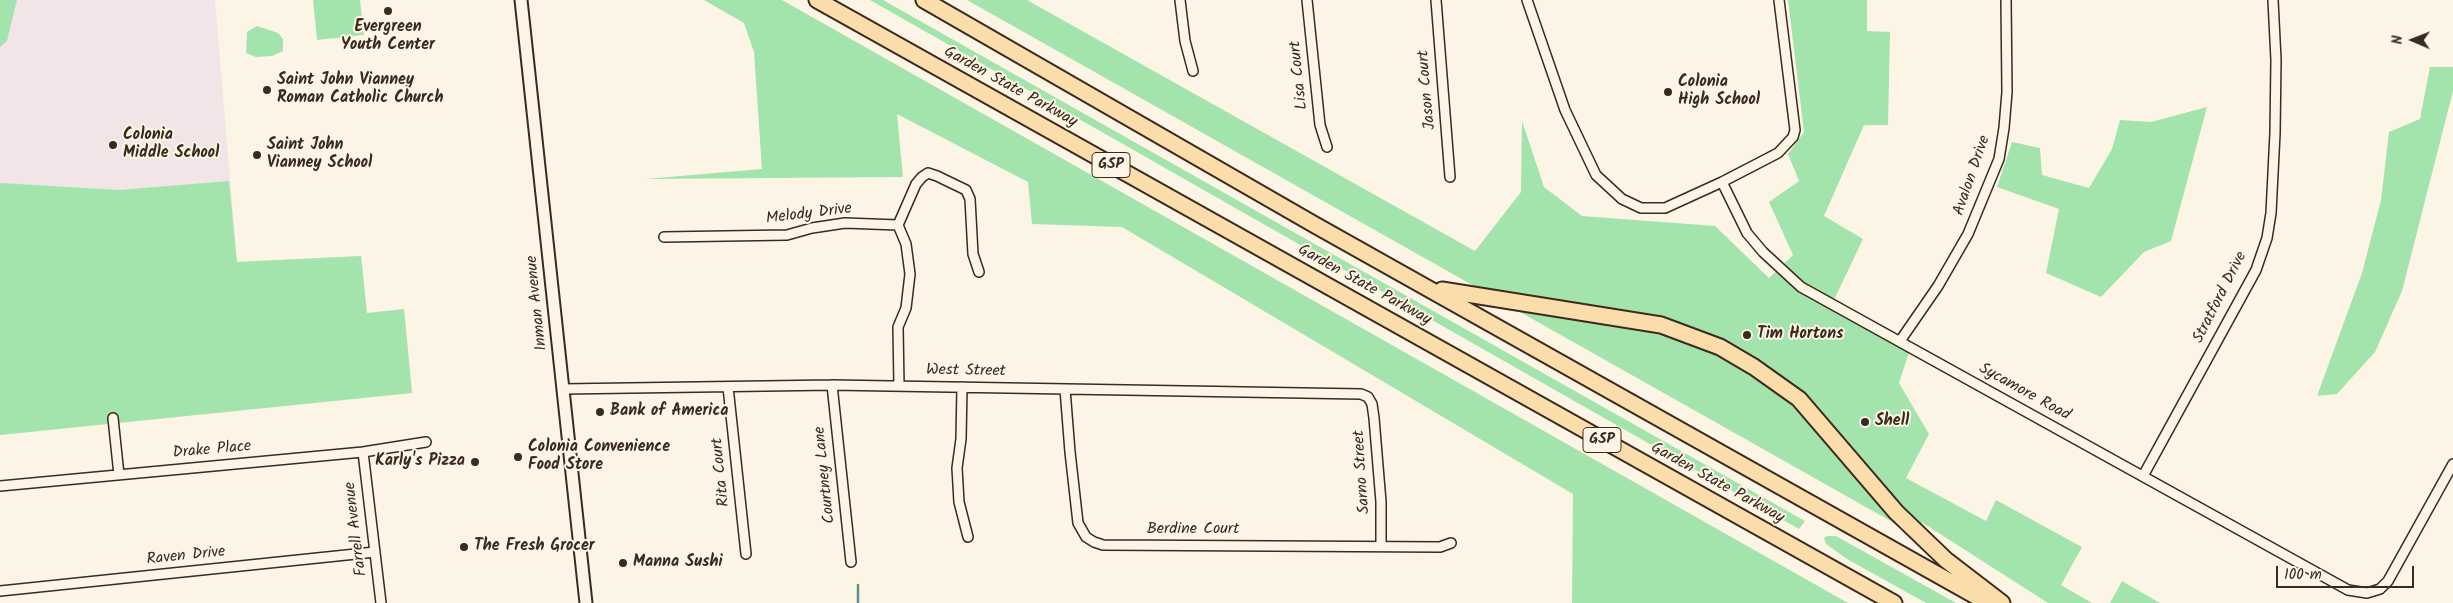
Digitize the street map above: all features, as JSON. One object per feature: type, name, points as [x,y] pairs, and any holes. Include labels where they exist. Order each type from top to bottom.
[{"type":"highway","name":"Garden State Parkway","points":[[817,0],[1894,603]]},
{"type":"highway","name":"Garden State Parkway","points":[[924,0],[1315,225],[1433,289],[1988,603]]},
{"type":"highway","points":[[1433,289],[1661,325],[1720,347],[1754,367],[1799,399],[1896,512],[1946,560],[2002,603]]},
{"type":"main road","name":"Inman Avenue","points":[[522,0],[586,603]]},
{"type":"street","points":[[1180,0],[1185,41],[1193,71]]},
{"type":"street","name":"Lisa Court","points":[[1307,0],[1320,124],[1327,147]]},
{"type":"street","name":"Jason Court","points":[[1436,0],[1450,177]]},
{"type":"street","points":[[1526,0],[1565,110],[1596,174],[1622,199],[1641,208],[1665,208],[1722,182],[1780,152],[1793,137],[1795,130],[1780,0]]},
{"type":"street","name":"Avalon Drive","points":[[1900,340],[1938,286],[1968,234],[1999,159],[2007,92],[2006,0]]},
{"type":"street","name":"Stratford Drive","points":[[2143,476],[2256,270],[2267,238],[2272,205],[2276,133],[2273,0]]},
{"type":"street","points":[[899,386],[898,327],[906,308],[910,274],[906,244],[898,225],[916,184],[922,176],[928,173],[966,190],[970,199],[973,254],[979,272]]},
{"type":"street","name":"Sycamore Road","points":[[1722,182],[1747,232],[1763,252],[1801,287],[1900,340],[2348,590],[2368,593],[2380,589],[2388,581],[2453,464]]},
{"type":"street","name":"Melody Drive","points":[[664,238],[787,235],[812,228],[845,223],[898,225]]},
{"type":"street","name":"West Street","points":[[563,389],[832,385],[1352,392],[1368,397]]},
{"type":"street","name":"Courtney Lane","points":[[832,385],[851,562]]},
{"type":"street","name":"Rita Court","points":[[728,387],[746,554]]},
{"type":"street","points":[[962,387],[962,438],[957,468],[959,502],[968,537]]},
{"type":"street","name":"Berdine Court","points":[[1066,389],[1070,452],[1078,523],[1086,537],[1094,542],[1103,545],[1440,547],[1451,543]]},
{"type":"street","name":"Sarno Street","points":[[1368,397],[1372,404],[1379,466],[1381,502],[1380,546]]},
{"type":"street","points":[[113,418],[119,475]]},
{"type":"street","name":"Drake Place","points":[[0,486],[363,452],[426,442]]},
{"type":"street","name":"Farrell Avenue","points":[[363,452],[381,603]]},
{"type":"street","name":"Raven Drive","points":[[0,592],[375,552]]},
{"type":"shaded area","name":"Colonia Middle School","points":[[0,0],[215,0],[237,262],[361,256],[367,313],[404,309],[412,393],[0,435]]},
{"type":"green space","points":[[0,0],[17,0],[7,41],[0,47]]},
{"type":"green space","points":[[313,0],[360,0],[364,35],[317,40]]},
{"type":"green space","points":[[704,0],[782,0],[1848,603],[1572,603],[1573,494],[1122,227],[1032,224],[1028,182],[897,114],[903,177],[645,179],[762,169],[754,52],[744,23]]},
{"type":"green space","points":[[870,0],[883,0],[1805,521],[1799,529]]},
{"type":"green space","points":[[967,0],[1027,0],[1475,251],[1521,192],[1522,121],[1544,187],[1582,216],[1715,226],[1769,278],[1793,255],[1769,202],[1799,181],[1788,154],[1804,132],[1788,0],[1867,0],[1867,31],[1890,32],[1888,125],[1864,125],[1824,216],[1863,239],[1833,302],[1911,346],[1899,383],[1929,434],[1906,478],[1986,521],[1996,500],[2082,547],[2061,585],[2092,603],[2048,603],[1923,523],[1903,528]]},
{"type":"green space","points":[[257,26],[278,33],[283,39],[283,51],[272,56],[256,57],[246,53],[247,32]]},
{"type":"green space","points":[[2430,67],[2453,67],[2453,91],[2402,291],[2375,352],[2337,394],[2317,396],[2362,273],[2381,200],[2389,132],[2420,119]]},
{"type":"green space","points":[[2207,107],[2171,241],[2144,252],[2101,297],[2046,273],[2059,209],[1997,187],[2012,142],[2040,148],[2042,175],[2089,188],[2112,149],[2120,120],[2151,122]]},
{"type":"green space","name":"Colonia Middle School","points":[[229,181],[237,262],[361,256],[367,313],[404,309],[412,393],[0,435],[0,183],[119,190]]},
{"type":"green space","points":[[1836,536],[1956,603],[1926,603],[1847,559],[1826,544],[1824,538]]},
{"type":"green space","points":[[2122,581],[2160,603],[2110,603]]},
{"type":"waterway","points":[[858,585],[858,603]]},
{"type":"place","name":"Evergreen Youth Center","points":[[388,11]]},
{"type":"place","name":"Saint John Vianney Roman Catholic Church","points":[[267,90]]},
{"type":"place","name":"Colonia High School","points":[[1668,92]]},
{"type":"place","name":"Colonia Middle School","points":[[113,145]]},
{"type":"place","name":"Saint John Vianney School","points":[[257,155]]},
{"type":"place","name":"Tim Hortons","points":[[1747,335]]},
{"type":"place","name":"Bank of America","points":[[600,412]]},
{"type":"place","name":"Shell","points":[[1865,422]]},
{"type":"place","name":"Colonia Convenience Food Store","points":[[518,457]]},
{"type":"place","name":"Karly's Pizza","points":[[475,462]]},
{"type":"place","name":"The Fresh Grocer","points":[[464,547]]},
{"type":"place","name":"Manna Sushi","points":[[623,563]]}]
